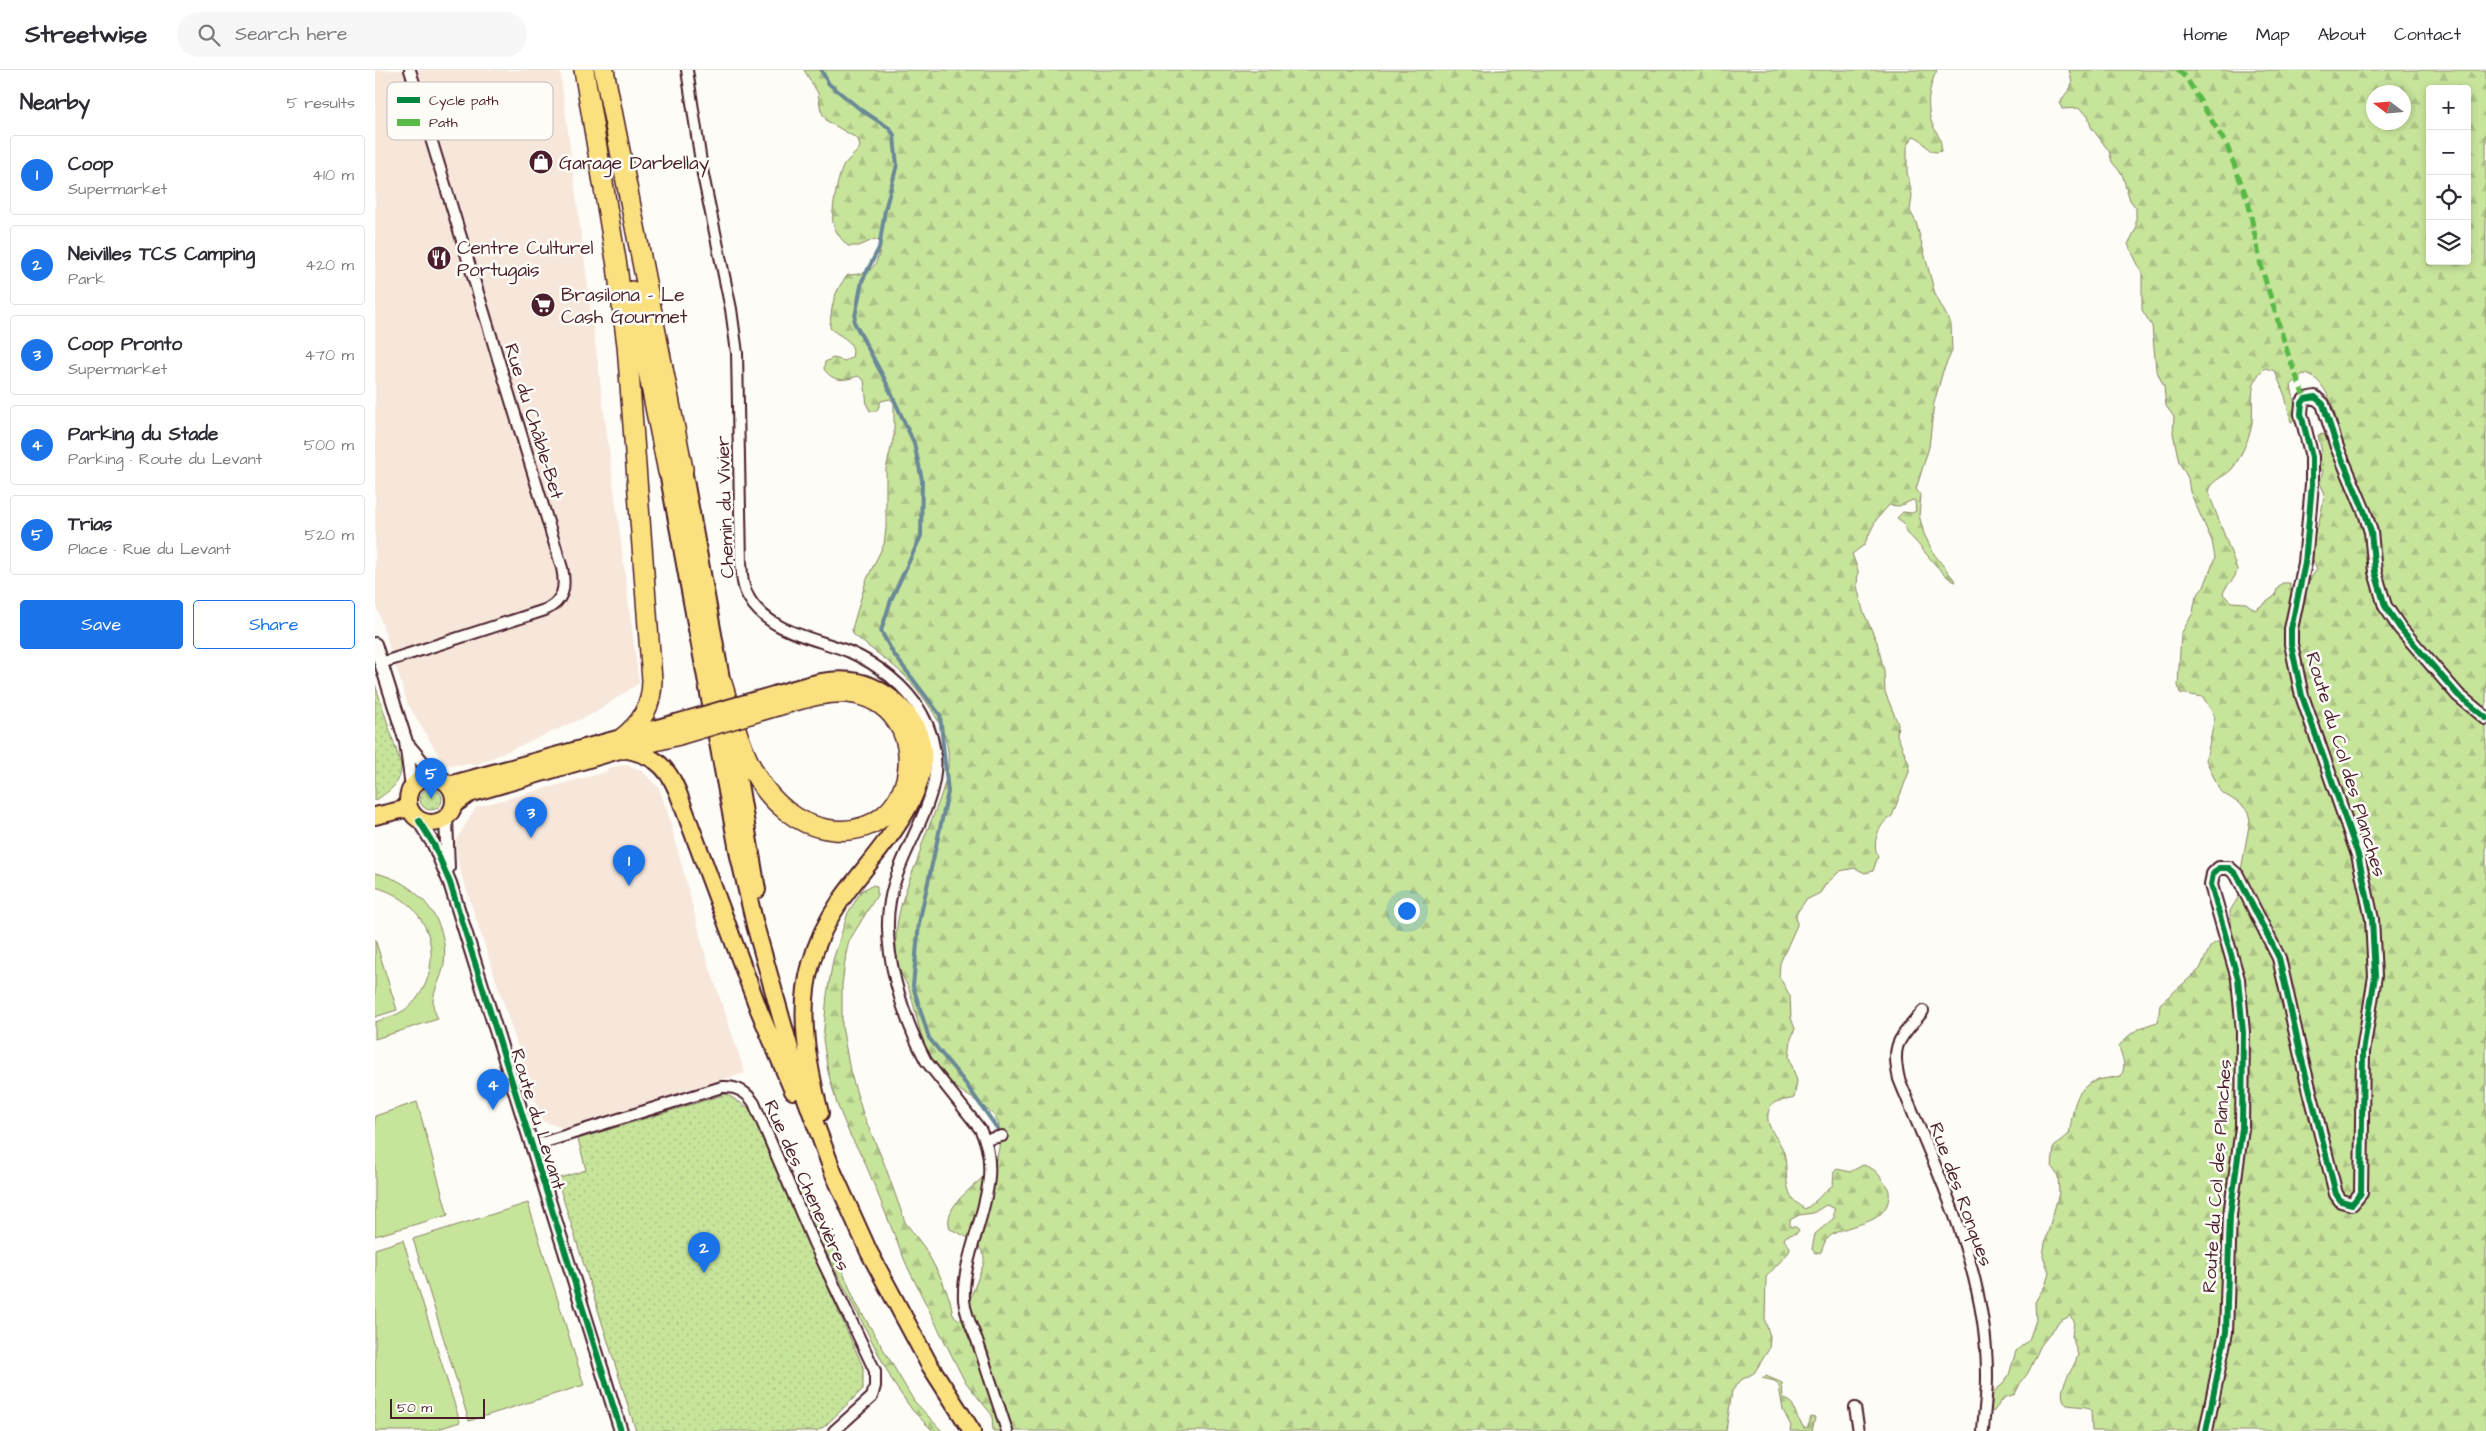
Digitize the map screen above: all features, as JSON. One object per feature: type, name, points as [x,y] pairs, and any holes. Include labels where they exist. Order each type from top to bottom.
[{"type":"highway","points":[[584,70],[676,471]]},
{"type":"highway","points":[[584,70],[618,273],[627,345],[652,680],[651,695],[646,712],[622,744]]},
{"type":"highway","points":[[605,70],[676,471]]},
{"type":"highway","points":[[622,744],[677,729],[775,700],[840,693],[863,697],[887,711],[900,728],[907,743],[909,758],[905,787],[891,810],[868,825],[853,830],[837,831],[814,826],[786,811],[768,793],[751,768],[723,683]]},
{"type":"main road","points":[[676,471],[723,683],[775,993]]},
{"type":"main road","points":[[676,471],[739,856],[755,925],[803,1095],[833,1172]]},
{"type":"main road","points":[[775,700],[827,680],[847,680],[863,684],[884,694],[900,706],[917,733],[922,753],[919,783],[908,810],[830,918],[816,948],[807,980],[804,1025],[806,1044],[833,1172]]},
{"type":"main road","points":[[455,804],[454,794],[449,785],[435,777],[422,779],[412,787],[408,799],[409,808],[419,820],[431,824],[447,819],[455,804],[469,794],[622,744]]},
{"type":"main road","points":[[449,785],[622,744],[653,758],[666,770],[672,779],[775,1050],[801,1109],[833,1172],[888,1291],[929,1364],[972,1431]]},
{"type":"main road","points":[[375,816],[409,808]]},
{"type":"street","name":"Rue du Châble-Bet","points":[[410,70],[414,82]]},
{"type":"street","name":"Chemin du Vivier","points":[[687,70],[703,175],[731,308],[737,353],[740,544],[744,586],[757,609],[775,624],[851,653],[887,675],[911,697],[928,725],[935,751],[935,778],[923,818],[901,863],[894,883],[888,911],[889,941],[901,997],[920,1049],[926,1060],[980,1129],[985,1140],[988,1157],[986,1190],[969,1262],[964,1299],[1007,1431]]},
{"type":"street","name":"Rue du Châble-Bet","points":[[381,663],[545,610],[558,601],[565,584],[562,568],[431,140]]},
{"type":"street","name":"Route du Col des Planches","points":[[2206,1431],[2226,1332],[2229,1228],[2241,1137],[2242,1112],[2243,1010],[2239,979],[2211,886],[2213,874],[2219,868],[2229,868],[2237,875],[2279,958],[2301,1056],[2336,1194],[2341,1201],[2352,1204],[2361,1193],[2363,1052],[2375,976],[2372,919],[2358,855],[2302,696],[2291,644],[2291,629],[2305,563],[2312,484],[2312,457],[2301,414],[2302,403],[2305,399],[2315,397],[2323,404],[2337,447],[2359,497],[2371,532],[2375,572],[2385,606],[2400,628],[2458,695],[2486,718]]},
{"type":"street","points":[[375,644],[406,742],[412,787]]},
{"type":"street","points":[[406,742],[435,777]]},
{"type":"street","name":"Route du Levant","points":[[447,819],[445,842],[450,883]]},
{"type":"street","name":"Route du Levant","points":[[419,820],[434,845],[450,883],[621,1431]]},
{"type":"street","name":"Rue des Ronques","points":[[1923,1011],[1895,1048],[1895,1063],[1899,1079],[1970,1260],[1981,1311],[1987,1377],[1983,1431]]},
{"type":"street","name":"Rue des Chenevières","points":[[532,1146],[722,1087],[736,1088],[748,1094],[754,1103],[838,1296],[875,1371],[875,1386],[872,1396],[834,1431]]},
{"type":"street","points":[[985,1140],[1002,1136]]},
{"type":"street","points":[[1855,1408],[1859,1431]]},
{"type":"shaded area","points":[[375,70],[560,70],[639,683],[595,713],[478,764],[444,765],[407,702],[375,602]]},
{"type":"shaded area","points":[[626,765],[640,769],[659,788],[668,813],[704,950],[745,1073],[566,1129],[542,1121],[459,867],[455,842],[476,807],[606,772],[608,768]]},
{"type":"green space","points":[[804,70],[1937,70],[1930,89],[1929,108],[1931,121],[1940,139],[1941,151],[1932,151],[1921,140],[1913,136],[1907,147],[1907,172],[1912,195],[1910,211],[1916,222],[1935,294],[1951,324],[1952,351],[1943,371],[1934,403],[1929,447],[1916,489],[1921,496],[1919,515],[1924,534],[1934,554],[1956,582],[1938,567],[1906,532],[1904,523],[1897,518],[1903,512],[1912,513],[1916,511],[1915,501],[1913,500],[1899,506],[1889,505],[1876,520],[1864,545],[1852,554],[1858,570],[1857,586],[1863,611],[1877,642],[1884,671],[1885,692],[1898,724],[1897,735],[1909,764],[1909,772],[1892,816],[1883,823],[1877,834],[1875,845],[1878,856],[1873,871],[1865,873],[1855,868],[1840,871],[1826,884],[1820,893],[1806,900],[1796,914],[1797,925],[1780,963],[1779,976],[1790,996],[1791,1018],[1795,1029],[1791,1039],[1789,1057],[1797,1081],[1794,1098],[1772,1104],[1768,1114],[1770,1127],[1785,1157],[1789,1191],[1793,1200],[1805,1209],[1833,1185],[1834,1172],[1837,1169],[1850,1172],[1863,1165],[1871,1168],[1878,1174],[1888,1188],[1889,1197],[1884,1210],[1878,1216],[1870,1221],[1835,1233],[1827,1239],[1821,1252],[1815,1253],[1812,1249],[1815,1234],[1834,1218],[1834,1208],[1826,1205],[1813,1213],[1799,1215],[1790,1220],[1790,1227],[1796,1227],[1799,1230],[1797,1233],[1786,1236],[1784,1240],[1790,1247],[1789,1252],[1766,1277],[1765,1321],[1770,1336],[1769,1349],[1754,1373],[1741,1380],[1732,1391],[1726,1431],[993,1431],[992,1415],[964,1380],[907,1266],[864,1160],[850,1135],[837,1104],[828,1072],[823,1039],[827,995],[833,960],[848,913],[862,890],[874,885],[877,887],[877,895],[849,941],[842,985],[842,1026],[850,1071],[863,1114],[884,1163],[905,1222],[924,1247],[941,1278],[950,1300],[953,1315],[959,1320],[963,1317],[984,1263],[984,1256],[982,1251],[973,1242],[950,1229],[949,1219],[957,1202],[994,1164],[999,1146],[999,1127],[997,1121],[986,1108],[948,1081],[932,1061],[923,1039],[910,992],[898,965],[896,939],[899,914],[923,841],[944,786],[947,774],[948,751],[942,730],[918,690],[903,674],[853,634],[852,629],[866,581],[884,544],[886,529],[886,469],[894,435],[894,402],[890,399],[881,401],[877,411],[870,411],[867,405],[864,380],[858,376],[848,379],[835,378],[824,369],[825,362],[833,358],[845,361],[852,357],[853,351],[850,343],[830,328],[832,306],[836,293],[848,275],[862,273],[871,269],[877,260],[881,246],[879,241],[875,239],[859,246],[848,246],[836,230],[833,223],[833,211],[839,176],[844,165],[860,147],[858,139],[827,121],[821,111],[818,93]]},
{"type":"green space","points":[[2069,70],[2486,70],[2486,1431],[2092,1431],[2091,1410],[2086,1407],[2067,1405],[2063,1400],[2063,1387],[2078,1355],[2072,1336],[2074,1321],[2070,1316],[2060,1321],[2041,1345],[2028,1373],[2015,1394],[2004,1398],[1993,1412],[1991,1410],[1992,1393],[2002,1385],[2009,1375],[2016,1351],[2029,1340],[2036,1320],[2035,1302],[2046,1284],[2049,1272],[2043,1256],[2059,1193],[2058,1176],[2052,1167],[2054,1147],[2069,1134],[2076,1102],[2083,1089],[2098,1080],[2121,1076],[2124,1064],[2119,1046],[2137,1030],[2158,1022],[2160,1004],[2200,969],[2210,947],[2216,942],[2223,942],[2231,937],[2230,911],[2242,891],[2240,876],[2250,820],[2248,812],[2243,806],[2220,791],[2206,760],[2215,717],[2203,697],[2180,693],[2178,685],[2181,634],[2193,613],[2196,596],[2204,587],[2215,558],[2212,541],[2190,492],[2188,478],[2179,462],[2173,433],[2174,417],[2166,406],[2164,387],[2156,369],[2152,326],[2142,310],[2142,273],[2128,244],[2136,229],[2136,208],[2130,200],[2122,174],[2112,162],[2109,151],[2091,127],[2088,115],[2078,108],[2062,109],[2060,104],[2070,89],[2072,82]],"holes":[[[2265,368],[2275,371],[2285,396],[2291,422],[2294,420],[2296,411],[2291,385],[2303,374],[2311,376],[2318,381],[2329,397],[2339,433],[2329,442],[2323,434],[2318,435],[2322,452],[2316,457],[2316,468],[2323,470],[2320,483],[2325,494],[2318,526],[2309,537],[2310,554],[2317,569],[2300,594],[2290,590],[2290,583],[2282,583],[2277,589],[2275,596],[2255,610],[2246,603],[2231,602],[2223,594],[2235,576],[2237,569],[2208,491],[2213,483],[2232,469],[2246,444],[2252,422],[2254,386],[2259,374]]]},
{"type":"green space","points":[[375,684],[401,765],[397,782],[375,801]]},
{"type":"green space","points":[[431,788],[439,791],[442,799],[439,807],[431,810],[423,807],[420,799],[423,791]]},
{"type":"green space","points":[[375,873],[390,877],[404,885],[417,894],[427,905],[436,918],[442,933],[444,964],[433,1001],[438,1019],[375,1039],[375,1022],[403,1011],[419,996],[428,977],[431,947],[428,933],[422,920],[403,900],[390,892],[375,887]]},
{"type":"green space","points":[[375,939],[397,1010],[375,1017]]},
{"type":"green space","points":[[726,1094],[749,1108],[863,1367],[863,1389],[825,1426],[817,1431],[636,1431],[557,1179],[586,1170],[578,1139]]},
{"type":"green space","points":[[417,1102],[448,1215],[375,1236],[375,1116]]},
{"type":"green space","points":[[804,1185],[807,1188],[856,1303],[914,1401],[942,1431],[933,1431],[913,1411],[894,1384],[809,1219],[798,1190],[799,1186]]},
{"type":"green space","points":[[528,1203],[584,1385],[469,1421],[413,1239]]},
{"type":"green space","points":[[403,1240],[460,1422],[432,1431],[375,1431],[375,1249]]},
{"type":"green space","points":[[1766,1376],[1782,1383],[1783,1397],[1792,1403],[1797,1417],[1804,1428],[1808,1427],[1811,1417],[1815,1418],[1812,1431],[1790,1431],[1791,1426],[1783,1410],[1779,1386],[1775,1381],[1762,1378]]},
{"type":"waterway","points":[[821,70],[829,84],[860,109],[889,128],[894,135],[897,165],[885,210],[879,248],[862,281],[854,322],[885,380],[914,443],[922,480],[921,536],[891,600],[881,631],[893,653],[940,715],[948,792],[919,923],[913,986],[929,1038],[963,1080],[1002,1135]]},
{"type":"marked path","points":[[2178,70],[2187,79],[2227,146],[2248,201],[2261,266],[2289,357],[2305,399]]},
{"type":"cycle path","points":[[2206,1431],[2226,1332],[2230,1215],[2242,1128],[2243,1032],[2238,979],[2211,885],[2213,874],[2219,868],[2229,868],[2237,875],[2279,958],[2301,1056],[2336,1194],[2341,1201],[2352,1204],[2361,1193],[2363,1052],[2375,976],[2372,919],[2358,855],[2302,696],[2291,644],[2291,629],[2305,563],[2312,484],[2312,457],[2301,414],[2302,403],[2305,399],[2315,397],[2323,404],[2337,447],[2371,532],[2375,572],[2385,606],[2400,628],[2458,695],[2486,718]]},
{"type":"cycle path","points":[[419,821],[434,845],[450,883],[621,1431]]},
{"type":"place","name":"Garage Darbellay","points":[[541,162]]},
{"type":"place","name":"Centre Culturel Portugais","points":[[439,258]]},
{"type":"place","name":"Brasilona - Le Cash Gourmet","points":[[543,305]]},
{"type":"place","name":"Trias","points":[[431,799]]},
{"type":"place","name":"Coop Pronto","points":[[531,838]]},
{"type":"place","name":"Coop","points":[[629,886]]},
{"type":"place","name":"Parking du Stade","points":[[493,1110]]},
{"type":"place","name":"Neivilles TCS Camping","points":[[704,1273]]}]
